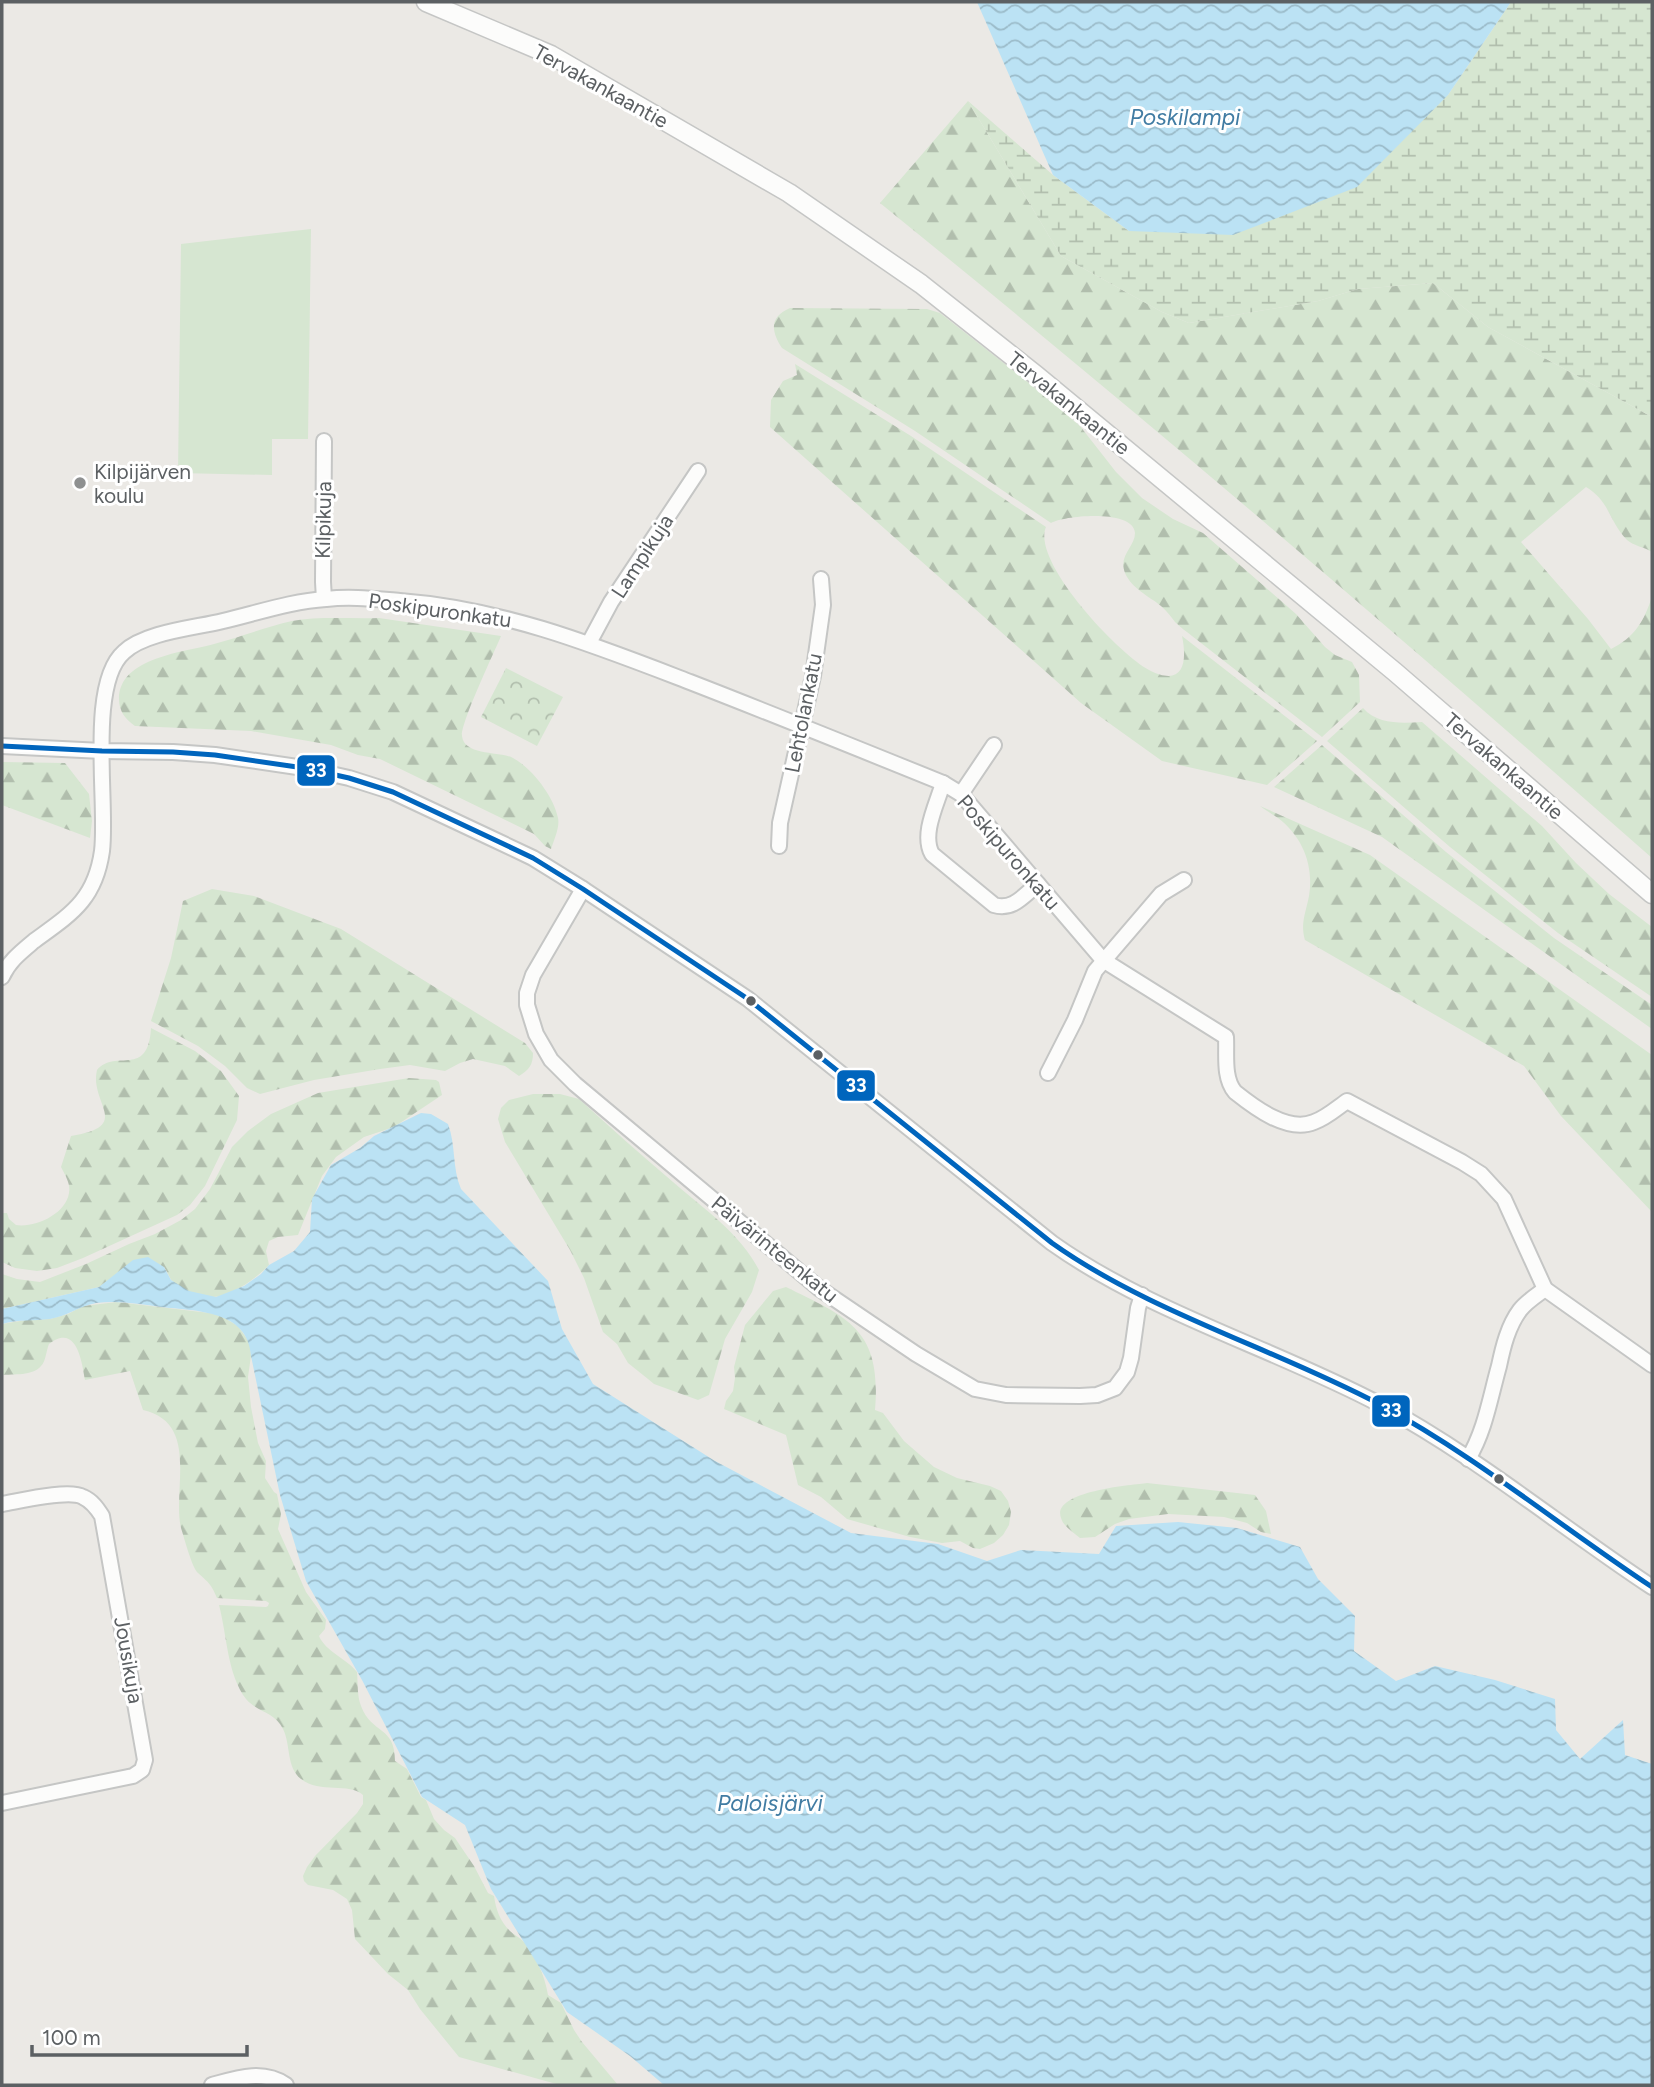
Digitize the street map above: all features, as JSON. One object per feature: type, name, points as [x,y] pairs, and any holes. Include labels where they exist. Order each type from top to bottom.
[{"type":"street","name":"Tervakankaantie","points":[[425,2],[551,55],[789,193],[921,284],[1036,375],[1395,672],[1652,894]]},
{"type":"street","name":"Kilpikuja","points":[[324,441],[324,599]]},
{"type":"street","name":"Lampikuja","points":[[589,643],[611,602],[698,471]]},
{"type":"street","name":"Lehtolankatu","points":[[779,846],[780,823],[813,676],[823,605],[821,579]]},
{"type":"street","name":"Poskipuronkatu","points":[[2,977],[6,967],[17,954],[70,915],[86,899],[96,878],[102,850],[102,751],[107,685],[117,659],[124,651],[140,641],[324,599],[364,598],[418,602],[498,615],[589,643],[802,725],[943,783],[961,794],[1103,960],[1226,1037],[1227,1074],[1231,1087],[1243,1098],[1282,1122],[1299,1125],[1315,1122],[1347,1101],[1481,1174],[1504,1199],[1545,1289]]},
{"type":"street","points":[[961,794],[993,745]]},
{"type":"street","points":[[2,746],[215,755],[304,768],[393,792],[533,858],[748,999],[1052,1243],[1082,1264],[1142,1295],[1354,1391],[1411,1422],[1652,1587]]},
{"type":"street","points":[[943,783],[928,836],[927,845],[932,854],[995,905],[1004,908],[1011,906],[1038,884]]},
{"type":"street","points":[[1048,1073],[1075,1020],[1095,971],[1161,894],[1184,880]]},
{"type":"street","name":"Päivärinteenkatu","points":[[583,889],[533,975],[527,993],[527,1005],[533,1025],[551,1060],[575,1084],[820,1289],[962,1382],[989,1393],[1006,1395],[1097,1395],[1115,1388],[1127,1372],[1142,1295]]},
{"type":"street","points":[[1468,1459],[1483,1429],[1504,1344],[1512,1325],[1521,1309],[1545,1289],[1652,1365]]},
{"type":"street","name":"Jousikuja","points":[[2,1504],[69,1493],[81,1495],[94,1504],[103,1516],[145,1760],[142,1770],[133,1776],[2,1803]]},
{"type":"street","points":[[212,2085],[247,2076],[272,2078],[286,2085]]},
{"type":"green space","points":[[1511,2],[1652,2],[1652,417],[1488,327],[1433,283],[1358,289],[1318,301],[1189,323],[1162,312],[1061,256],[968,101],[1053,175],[1129,231],[1448,95]]},
{"type":"green space","points":[[968,101],[1061,256],[1162,312],[1189,323],[1318,301],[1358,289],[1433,283],[1488,327],[1652,417],[1652,552],[1627,540],[1605,505],[1586,487],[1521,542],[1611,649],[1638,627],[1652,596],[1652,858],[1270,527],[880,203]]},
{"type":"green space","points":[[311,229],[308,439],[272,439],[272,475],[178,473],[181,244]]},
{"type":"green space","points":[[790,308],[927,309],[940,313],[1080,426],[1116,472],[1142,498],[1173,519],[1203,533],[1296,614],[1325,647],[1335,655],[1352,662],[1359,675],[1360,702],[1322,737],[1181,628],[1163,608],[1132,584],[1123,567],[1134,538],[1132,525],[1112,517],[1098,516],[1083,516],[1051,523],[915,431],[782,348],[774,330],[775,320]]},
{"type":"green space","points":[[795,364],[911,436],[1046,527],[1045,543],[1064,583],[1099,627],[1135,661],[1160,675],[1176,674],[1183,664],[1182,636],[1317,741],[1267,785],[1162,761],[1081,703],[770,427],[771,400],[783,381],[797,375]]},
{"type":"green space","points":[[379,618],[501,636],[472,703],[462,736],[469,747],[513,758],[541,784],[552,801],[558,818],[551,849],[534,834],[380,759],[358,755],[331,745],[251,731],[135,726],[121,711],[119,699],[122,685],[130,674],[156,659],[302,619]]},
{"type":"green space","points":[[506,668],[563,697],[537,746],[481,717]]},
{"type":"green space","points":[[1363,708],[1383,720],[1422,722],[1542,826],[1609,894],[1652,927],[1652,997],[1558,933],[1450,847],[1327,741]]},
{"type":"green space","points":[[1322,745],[1446,852],[1554,938],[1652,1005],[1652,1029],[1382,837],[1274,787]]},
{"type":"green space","points":[[2,762],[65,763],[89,794],[92,821],[90,838],[2,805]]},
{"type":"green space","points":[[1260,806],[1370,855],[1652,1055],[1652,1212],[1561,1116],[1524,1066],[1305,940],[1303,923],[1309,896],[1310,874],[1305,853],[1287,826]]},
{"type":"green space","points":[[212,889],[254,896],[341,929],[525,1043],[533,1053],[530,1067],[519,1076],[505,1066],[473,1059],[445,1071],[410,1065],[314,1080],[260,1094],[247,1088],[225,1066],[198,1046],[151,1021],[171,958],[183,901]]},
{"type":"green space","points":[[151,1028],[195,1051],[221,1071],[239,1096],[237,1120],[205,1186],[190,1205],[177,1215],[57,1268],[37,1271],[15,1268],[2,1262],[2,1213],[7,1213],[16,1225],[32,1224],[56,1213],[67,1201],[69,1190],[61,1167],[71,1136],[90,1132],[101,1126],[105,1120],[96,1082],[97,1070],[113,1061],[138,1058],[149,1044]]},
{"type":"green space","points":[[409,1078],[436,1080],[442,1095],[394,1127],[364,1137],[336,1157],[322,1176],[298,1235],[269,1241],[266,1251],[269,1265],[236,1290],[213,1297],[197,1294],[172,1281],[164,1267],[114,1276],[99,1287],[2,1309],[2,1274],[40,1282],[155,1234],[181,1220],[195,1209],[210,1189],[232,1147],[271,1114],[318,1093]]},
{"type":"green space","points":[[533,1094],[560,1094],[579,1099],[720,1222],[742,1244],[759,1270],[752,1292],[725,1339],[709,1395],[698,1400],[654,1384],[628,1363],[617,1344],[603,1332],[584,1278],[505,1142],[498,1119],[501,1108],[509,1100]]},
{"type":"green space","points":[[786,1287],[844,1318],[857,1330],[867,1344],[873,1361],[876,1383],[875,1410],[883,1413],[904,1441],[934,1467],[957,1478],[1001,1491],[1011,1512],[1009,1525],[994,1543],[980,1549],[960,1541],[942,1543],[847,1519],[821,1497],[798,1485],[786,1435],[724,1409],[733,1391],[734,1367],[745,1325],[773,1291]]},
{"type":"green space","points":[[117,1302],[218,1314],[238,1326],[250,1343],[248,1377],[251,1407],[258,1443],[266,1461],[265,1478],[277,1494],[281,1514],[278,1529],[306,1592],[326,1620],[325,1629],[319,1636],[326,1646],[357,1672],[361,1706],[371,1722],[391,1741],[395,1761],[407,1769],[434,1819],[455,1838],[474,1866],[488,1893],[494,1896],[497,1911],[504,1923],[532,1952],[548,1995],[561,2003],[582,2042],[618,2085],[560,2085],[459,2057],[408,1990],[388,1974],[355,1939],[352,1910],[347,1899],[333,1890],[308,1885],[304,1881],[307,1867],[357,1813],[363,1804],[363,1795],[350,1789],[317,1786],[301,1779],[293,1768],[280,1723],[250,1703],[240,1689],[231,1666],[219,1605],[266,1607],[269,1603],[217,1598],[196,1570],[181,1528],[180,1459],[172,1428],[161,1417],[143,1410],[130,1371],[85,1380],[80,1355],[72,1341],[66,1338],[49,1344],[44,1361],[37,1369],[23,1374],[2,1375],[2,1324],[50,1319],[83,1306]]},
{"type":"green space","points":[[1147,1483],[1255,1495],[1266,1511],[1271,1534],[1261,1532],[1247,1523],[1224,1517],[1168,1514],[1129,1519],[1115,1524],[1095,1537],[1080,1538],[1062,1521],[1061,1509],[1068,1501],[1095,1491]]},
{"type":"water","name":"Poskilampi","points":[[977,2],[1511,2],[1448,95],[1357,187],[1233,235],[1129,231],[1053,175]]},
{"type":"water","name":"Paloisjärvi","points":[[421,1113],[431,1114],[448,1124],[461,1189],[548,1281],[562,1329],[593,1384],[715,1461],[851,1533],[938,1544],[987,1561],[1021,1550],[1099,1554],[1116,1526],[1178,1522],[1237,1528],[1300,1547],[1318,1579],[1355,1616],[1354,1651],[1396,1681],[1435,1666],[1495,1680],[1555,1699],[1556,1730],[1580,1759],[1623,1720],[1625,1755],[1652,1764],[1652,2085],[664,2085],[630,2056],[567,2012],[491,1889],[465,1825],[422,1797],[362,1680],[306,1581],[280,1495],[248,1341],[241,1330],[230,1321],[204,1312],[112,1302],[90,1304],[50,1319],[2,1324],[2,1309],[99,1287],[133,1260],[148,1257],[164,1267],[171,1280],[189,1291],[216,1297],[244,1286],[269,1265],[294,1251],[310,1232],[312,1199],[331,1165],[360,1148],[374,1136]]},
{"type":"transit line","name":"33","points":[[2,746],[215,755],[304,768],[393,792],[533,858],[748,999],[1052,1243],[1129,1289],[1338,1384],[1415,1424],[1652,1587]]},
{"type":"place","name":"Kilpijärven koulu","points":[[80,483]]}]
